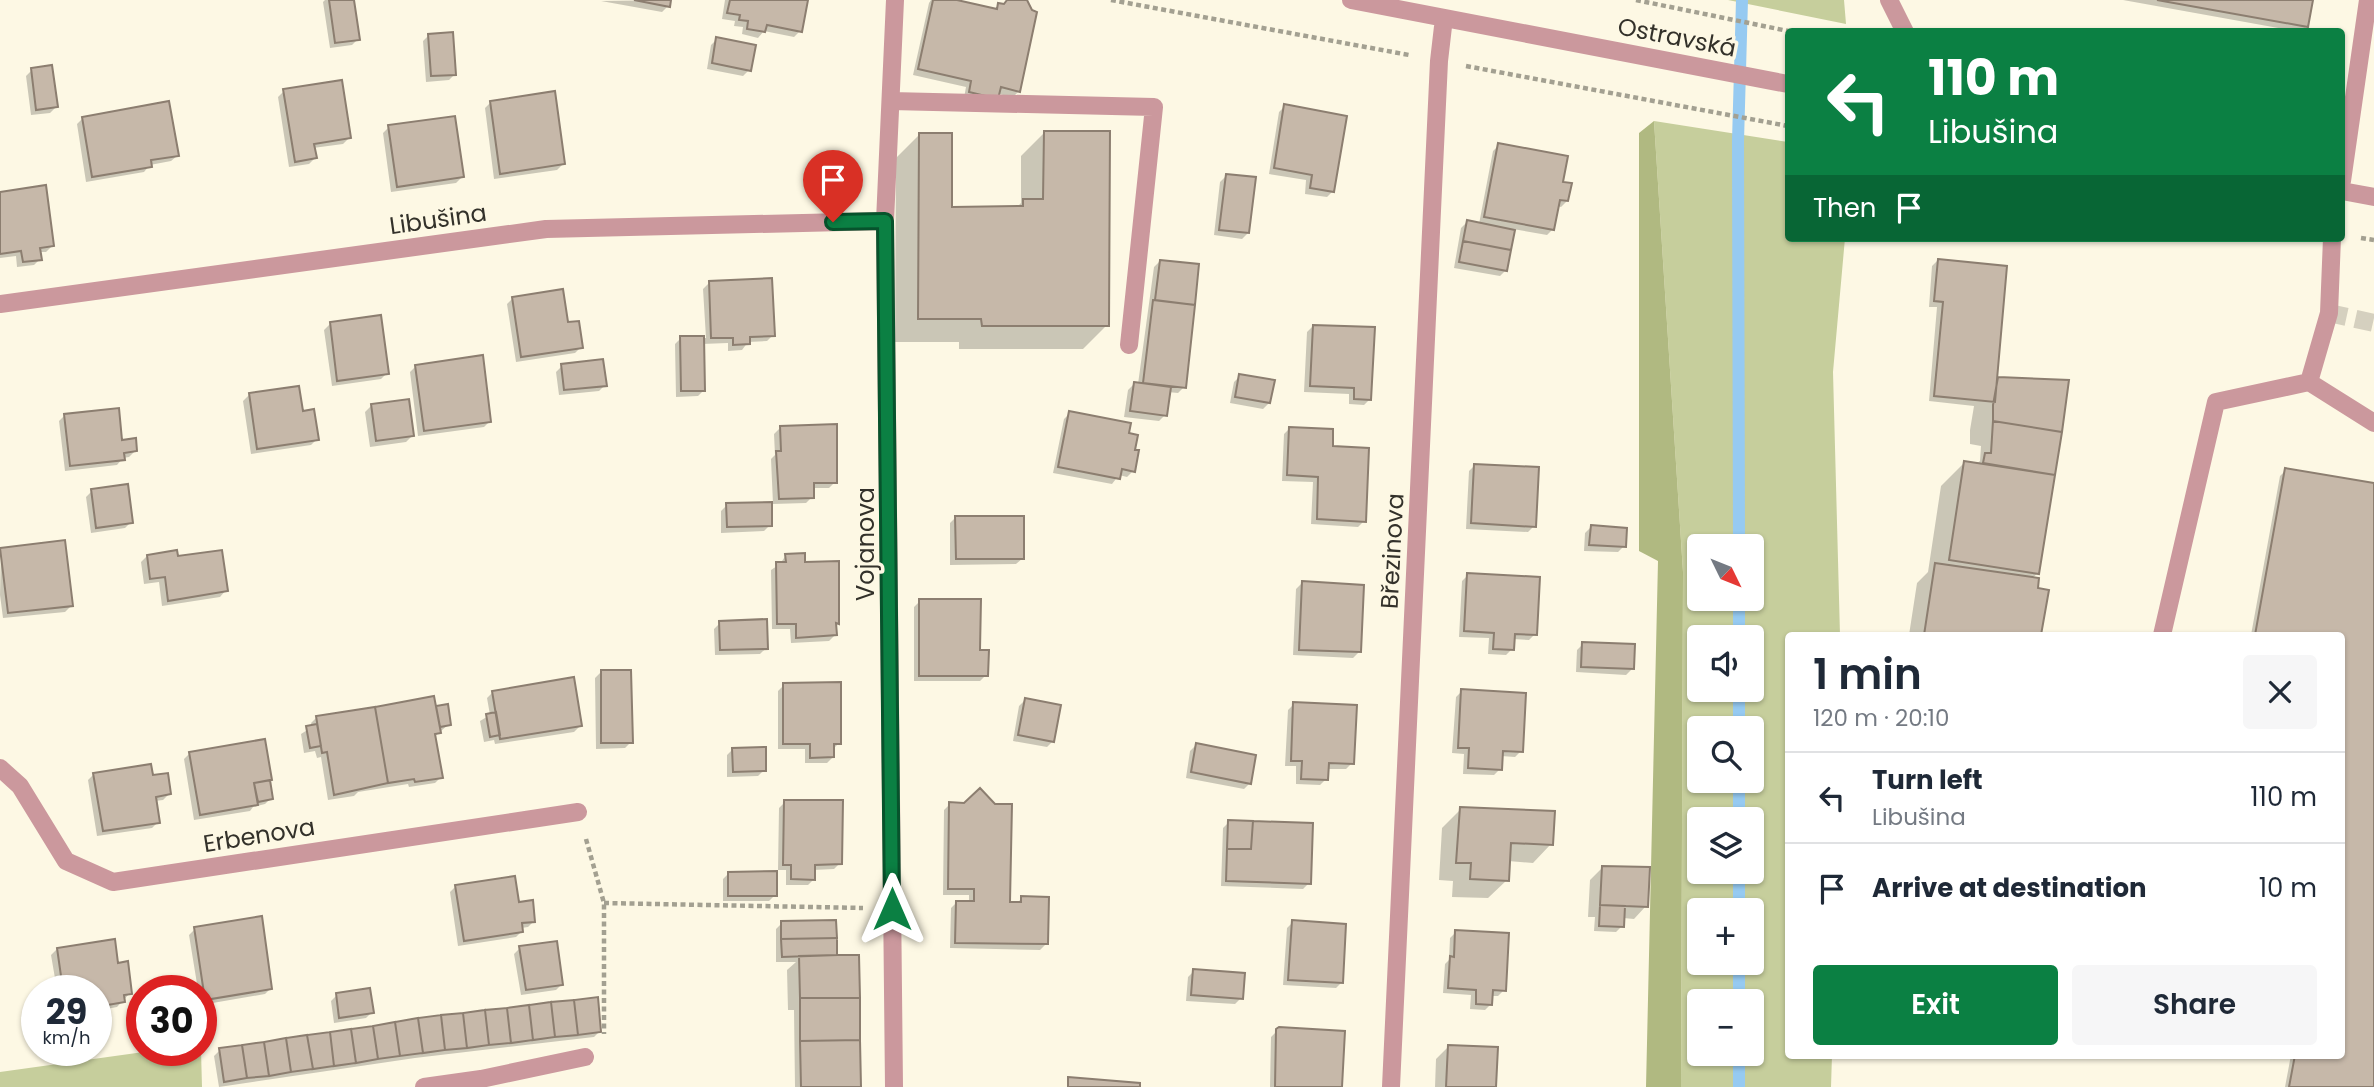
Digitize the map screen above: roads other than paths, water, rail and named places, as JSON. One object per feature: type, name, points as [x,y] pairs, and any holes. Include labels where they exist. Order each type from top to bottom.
[{"type":"street","name":"Vojanova","points":[[894,1087],[885,221],[895,0]]},
{"type":"street","name":"Ostravská","points":[[1351,0],[1785,82]]},
{"type":"street","points":[[1889,0],[1903,28]]},
{"type":"street","points":[[2345,160],[2368,0]]},
{"type":"street","name":"Březinova","points":[[1391,1087],[1439,61],[1444,18]]},
{"type":"street","points":[[891,101],[1154,107],[1129,345]]},
{"type":"street","points":[[2345,192],[2374,197]]},
{"type":"street","name":"Libušina","points":[[0,304],[546,229],[885,221]]},
{"type":"street","points":[[2309,382],[2329,313],[2332,242]]},
{"type":"street","points":[[2163,632],[2216,402],[2309,382],[2374,423]]},
{"type":"street","name":"Erbenova","points":[[0,768],[20,786],[66,861],[113,882],[578,811]]},
{"type":"street","points":[[424,1087],[482,1083],[584,1057]]},
{"type":"waterway","points":[[1739,534],[1738,141],[1742,0]]},
{"type":"waterway","points":[[1739,611],[1739,625]]},
{"type":"waterway","points":[[1739,702],[1739,716]]},
{"type":"waterway","points":[[1739,793],[1739,807]]},
{"type":"waterway","points":[[1739,884],[1739,898]]},
{"type":"waterway","points":[[1739,975],[1739,989]]},
{"type":"waterway","points":[[1739,1066],[1739,1087]]},
{"type":"tunnel","points":[[2329,313],[2374,323]]}]
